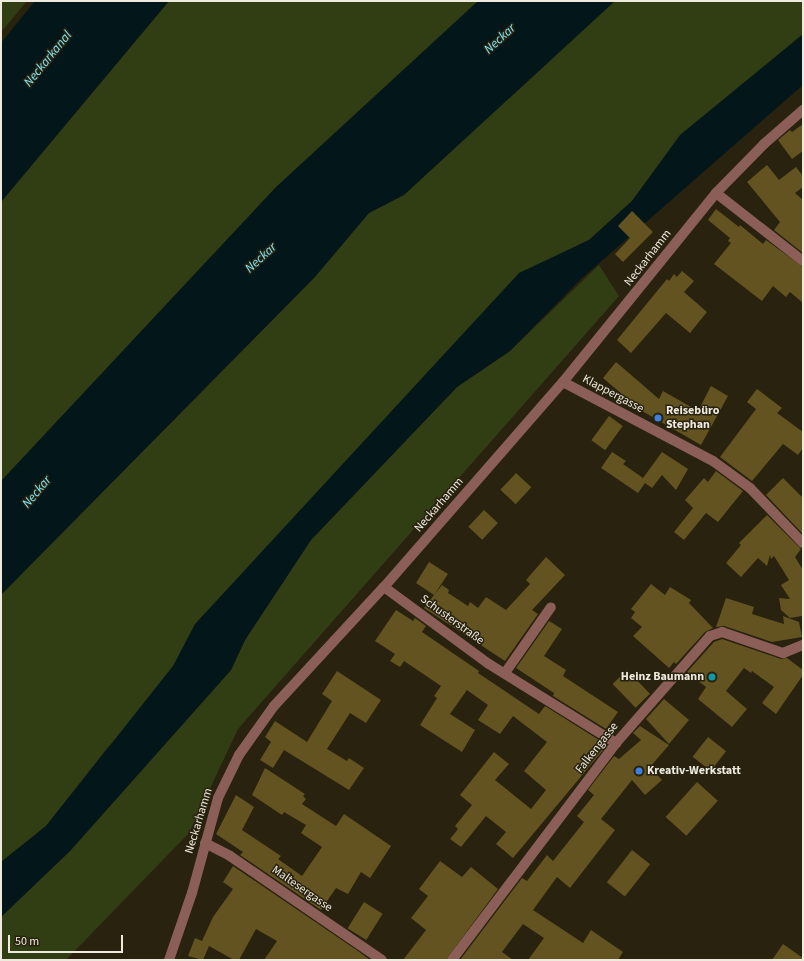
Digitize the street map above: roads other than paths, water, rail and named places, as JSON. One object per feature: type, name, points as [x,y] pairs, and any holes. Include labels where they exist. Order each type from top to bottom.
[{"type":"street","name":"Neckarhamm","points":[[169,960],[218,798],[239,756],[274,706],[384,587],[563,382],[716,193],[764,144],[803,110]]},
{"type":"street","points":[[716,193],[803,261]]},
{"type":"street","name":"Klappergasse","points":[[563,382],[713,461],[750,488],[803,543]]},
{"type":"street","name":"Schusterstraße","points":[[384,587],[505,673],[616,743]]},
{"type":"street","points":[[505,673],[551,607]]},
{"type":"street","name":"Falkengasse","points":[[452,960],[616,743],[710,636],[722,632],[783,653],[803,645]]},
{"type":"street","name":"Maltesergasse","points":[[205,843],[230,856],[382,960]]},
{"type":"water","name":"Neckarkanal","points":[[35,1],[169,1],[1,202],[1,43]]},
{"type":"water","name":"Neckar","points":[[478,1],[615,1],[404,195],[369,213],[315,277],[1,595],[1,481],[276,187]]},
{"type":"water","points":[[803,34],[803,85],[581,279],[510,351],[457,387],[311,540],[245,640],[231,670],[70,851],[1,917],[1,862],[46,826],[173,666],[195,624],[519,273],[589,240],[632,201],[680,135]]},
{"type":"place","name":"Reisebüro Stephan","points":[[658,418]]},
{"type":"place","name":"Heinz Baumann","points":[[712,677]]},
{"type":"place","name":"Kreativ-Werkstatt","points":[[639,771]]}]
